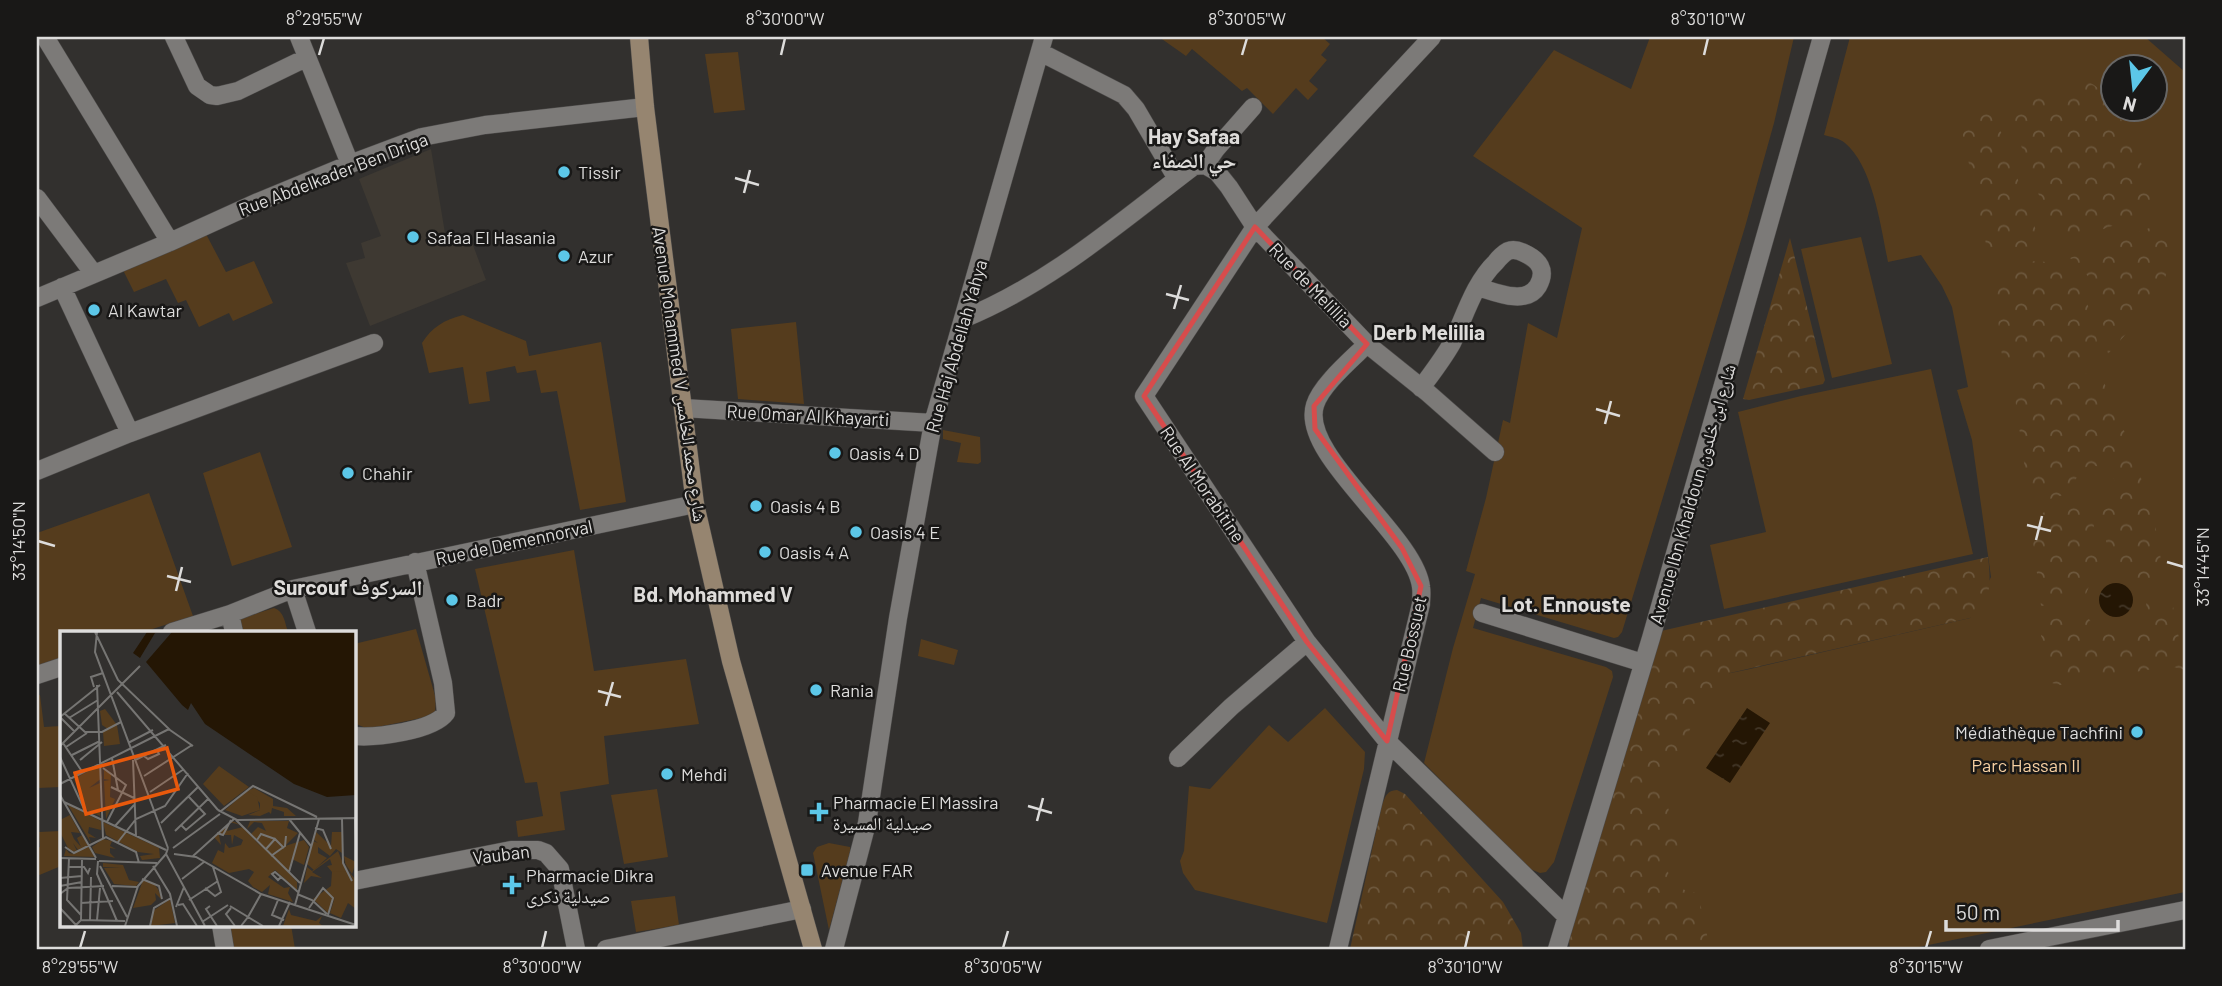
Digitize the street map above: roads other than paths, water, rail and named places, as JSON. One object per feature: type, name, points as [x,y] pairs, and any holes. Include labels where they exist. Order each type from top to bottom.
[{"type":"street","points":[[45,37],[170,242]]},
{"type":"street","points":[[174,37],[197,86],[210,95],[238,91],[306,58]]},
{"type":"street","points":[[299,37],[350,164]]},
{"type":"street","name":"Avenue Mohammed V شارع محمد الخامس","points":[[639,37],[645,107],[695,504],[731,661],[813,949]]},
{"type":"street","name":"Rue Al Morabitine","points":[[1432,37],[1255,227],[1144,396],[1307,642],[1387,741],[1566,916]]},
{"type":"street","name":"Avenue Ibn Khaldoun شارع ابن خلدون","points":[[1557,949],[1643,663],[1822,37]]},
{"type":"street","points":[[1042,45],[1124,95],[1136,109],[1177,179]]},
{"type":"street","name":"Rue Haj Abdellah Yahya","points":[[834,949],[866,823],[898,618],[933,423],[1042,45]]},
{"type":"street","name":"Rue Abdelkader Ben Driga","points":[[37,298],[258,202],[422,137],[453,130],[645,107]]},
{"type":"street","points":[[963,318],[1000,303],[1058,269],[1195,166],[1205,165],[1253,107]]},
{"type":"street","name":"Rue de Melillia","points":[[1205,165],[1216,172],[1229,187],[1255,227],[1367,344],[1495,452]]},
{"type":"street","points":[[37,198],[94,274]]},
{"type":"street","points":[[1421,388],[1450,345],[1478,287]]},
{"type":"street","points":[[62,288],[130,433]]},
{"type":"street","points":[[37,471],[130,433],[374,343]]},
{"type":"street","name":"Rue Bossuet","points":[[1338,949],[1421,604],[1421,586],[1415,569],[1402,548],[1349,482],[1315,429],[1314,406],[1330,381],[1367,344]]},
{"type":"street","name":"Rue Omar Al Khayarti","points":[[683,408],[933,423]]},
{"type":"street","name":"Rue de Demennorval","points":[[175,631],[230,614],[293,589],[695,504]]},
{"type":"street","points":[[355,736],[376,736],[423,726],[433,723],[446,713],[443,683],[415,562]]},
{"type":"street","points":[[293,589],[307,631]]},
{"type":"street","points":[[1482,612],[1643,663]]},
{"type":"street","points":[[230,614],[234,631]]},
{"type":"street","points":[[1178,758],[1307,642]]},
{"type":"street","points":[[37,675],[60,667]]},
{"type":"street","name":"Vauban","points":[[355,881],[511,850],[538,850],[546,853],[560,869],[576,949]]},
{"type":"street","points":[[606,949],[802,909]]},
{"type":"street","points":[[1989,949],[2057,943],[2185,910]]},
{"type":"street","points":[[221,926],[225,949]]},
{"type":"water","points":[[2116,583],[2128,588],[2133,600],[2128,612],[2116,617],[2104,612],[2099,600],[2104,588]]},
{"type":"water","points":[[1747,708],[1770,723],[1730,783],[1706,768]]},
{"type":"place","name":"Tissir","points":[[564,172]]},
{"type":"place","name":"Safaa El Hasania","points":[[413,237]]},
{"type":"place","name":"Azur","points":[[564,256]]},
{"type":"place","name":"Al Kawtar","points":[[94,310]]},
{"type":"place","name":"Oasis 4 D","points":[[835,453]]},
{"type":"place","name":"Chahir","points":[[348,473]]},
{"type":"place","name":"Oasis 4 B","points":[[756,506]]},
{"type":"place","name":"Oasis 4 E","points":[[856,532]]},
{"type":"place","name":"Oasis 4 A","points":[[765,552]]},
{"type":"place","name":"Badr","points":[[452,600]]},
{"type":"place","name":"Rania","points":[[816,690]]},
{"type":"place","name":"Médiathèque Tachfini","points":[[2137,732]]},
{"type":"place","name":"Mehdi","points":[[667,774]]},
{"type":"place","name":"Pharmacie El Massira صيدلية المسيرة","points":[[819,812]]},
{"type":"place","name":"Avenue FAR","points":[[807,870]]},
{"type":"place","name":"Pharmacie Dikra صيدلية ذكرى","points":[[512,885]]},
{"type":"district","name":"Hay Safaa حي الصفاء","points":[[1194,147]]},
{"type":"district","name":"Derb Melillia","points":[[1429,331]]},
{"type":"district","name":"Surcouf السركوف","points":[[348,586]]},
{"type":"district","name":"Bd. Mohammed V","points":[[713,593]]},
{"type":"district","name":"Lot. Ennouste","points":[[1566,603]]},
{"type":"park label","name":"Parc Hassan II","points":[[2026,765]]}]
